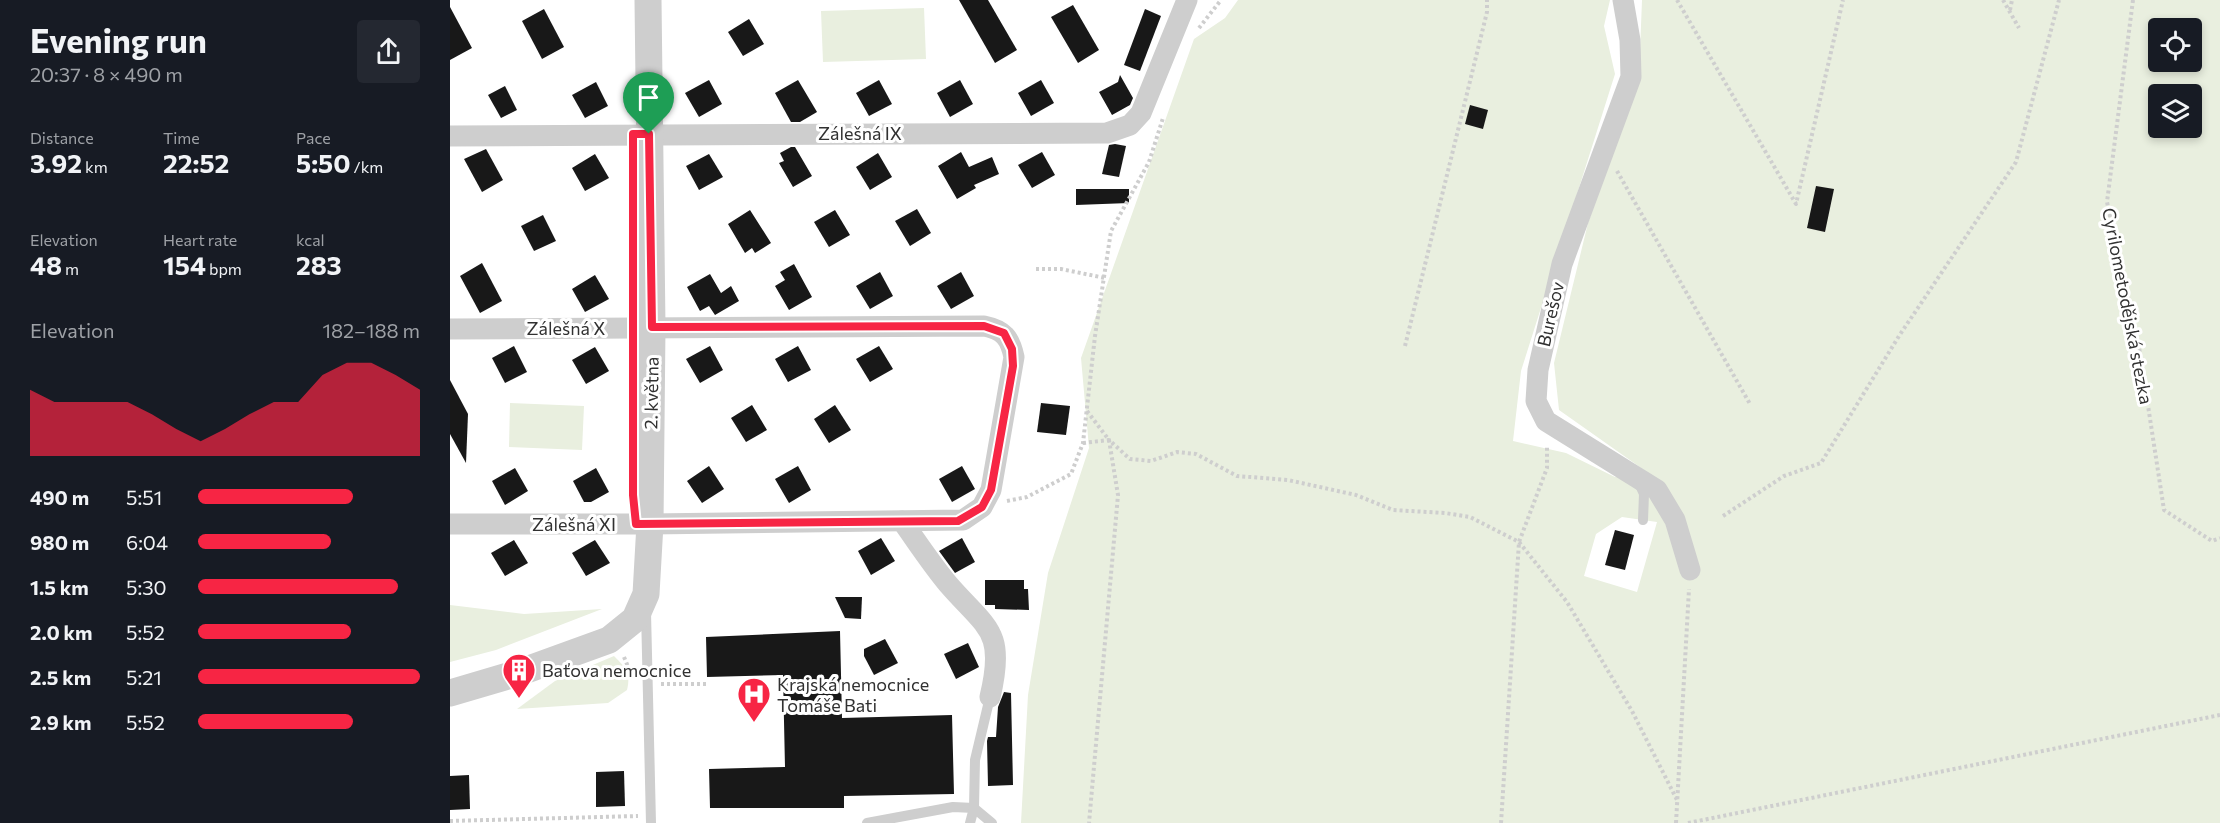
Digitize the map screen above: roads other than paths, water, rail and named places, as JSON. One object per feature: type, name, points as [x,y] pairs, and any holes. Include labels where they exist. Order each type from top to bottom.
[{"type":"street","name":"2. května","points":[[450,693],[518,673],[609,640],[635,619],[646,594],[650,524],[652,327],[648,0]]},
{"type":"street","name":"Zálešná IX","points":[[450,136],[1107,133],[1130,124],[1141,112],[1187,0]]},
{"type":"street","name":"Burešov","points":[[1623,0],[1630,40],[1631,77],[1562,264],[1538,370],[1536,401],[1546,421],[1635,476]]},
{"type":"street","name":"Zálešná X","points":[[450,329],[984,326],[1004,333],[1012,349],[1013,366],[991,490],[982,507]]},
{"type":"street","points":[[1635,476],[1657,490],[1675,520],[1690,570]]},
{"type":"street","name":"Zálešná XI","points":[[450,524],[958,521],[982,507]]},
{"type":"street","points":[[902,521],[948,584],[988,627],[996,657],[990,697]]},
{"type":"lane","points":[[1635,476],[1644,494],[1643,520]]},
{"type":"lane","points":[[646,594],[651,823]]},
{"type":"lane","points":[[970,823],[974,808],[975,760],[990,697]]},
{"type":"lane","points":[[867,823],[952,807],[974,808],[992,823]]},
{"type":"place","name":"Baťova nemocnice","points":[[519,699]]},
{"type":"place","name":"Krajská nemocnice Tomáše Bati","points":[[754,723]]}]
